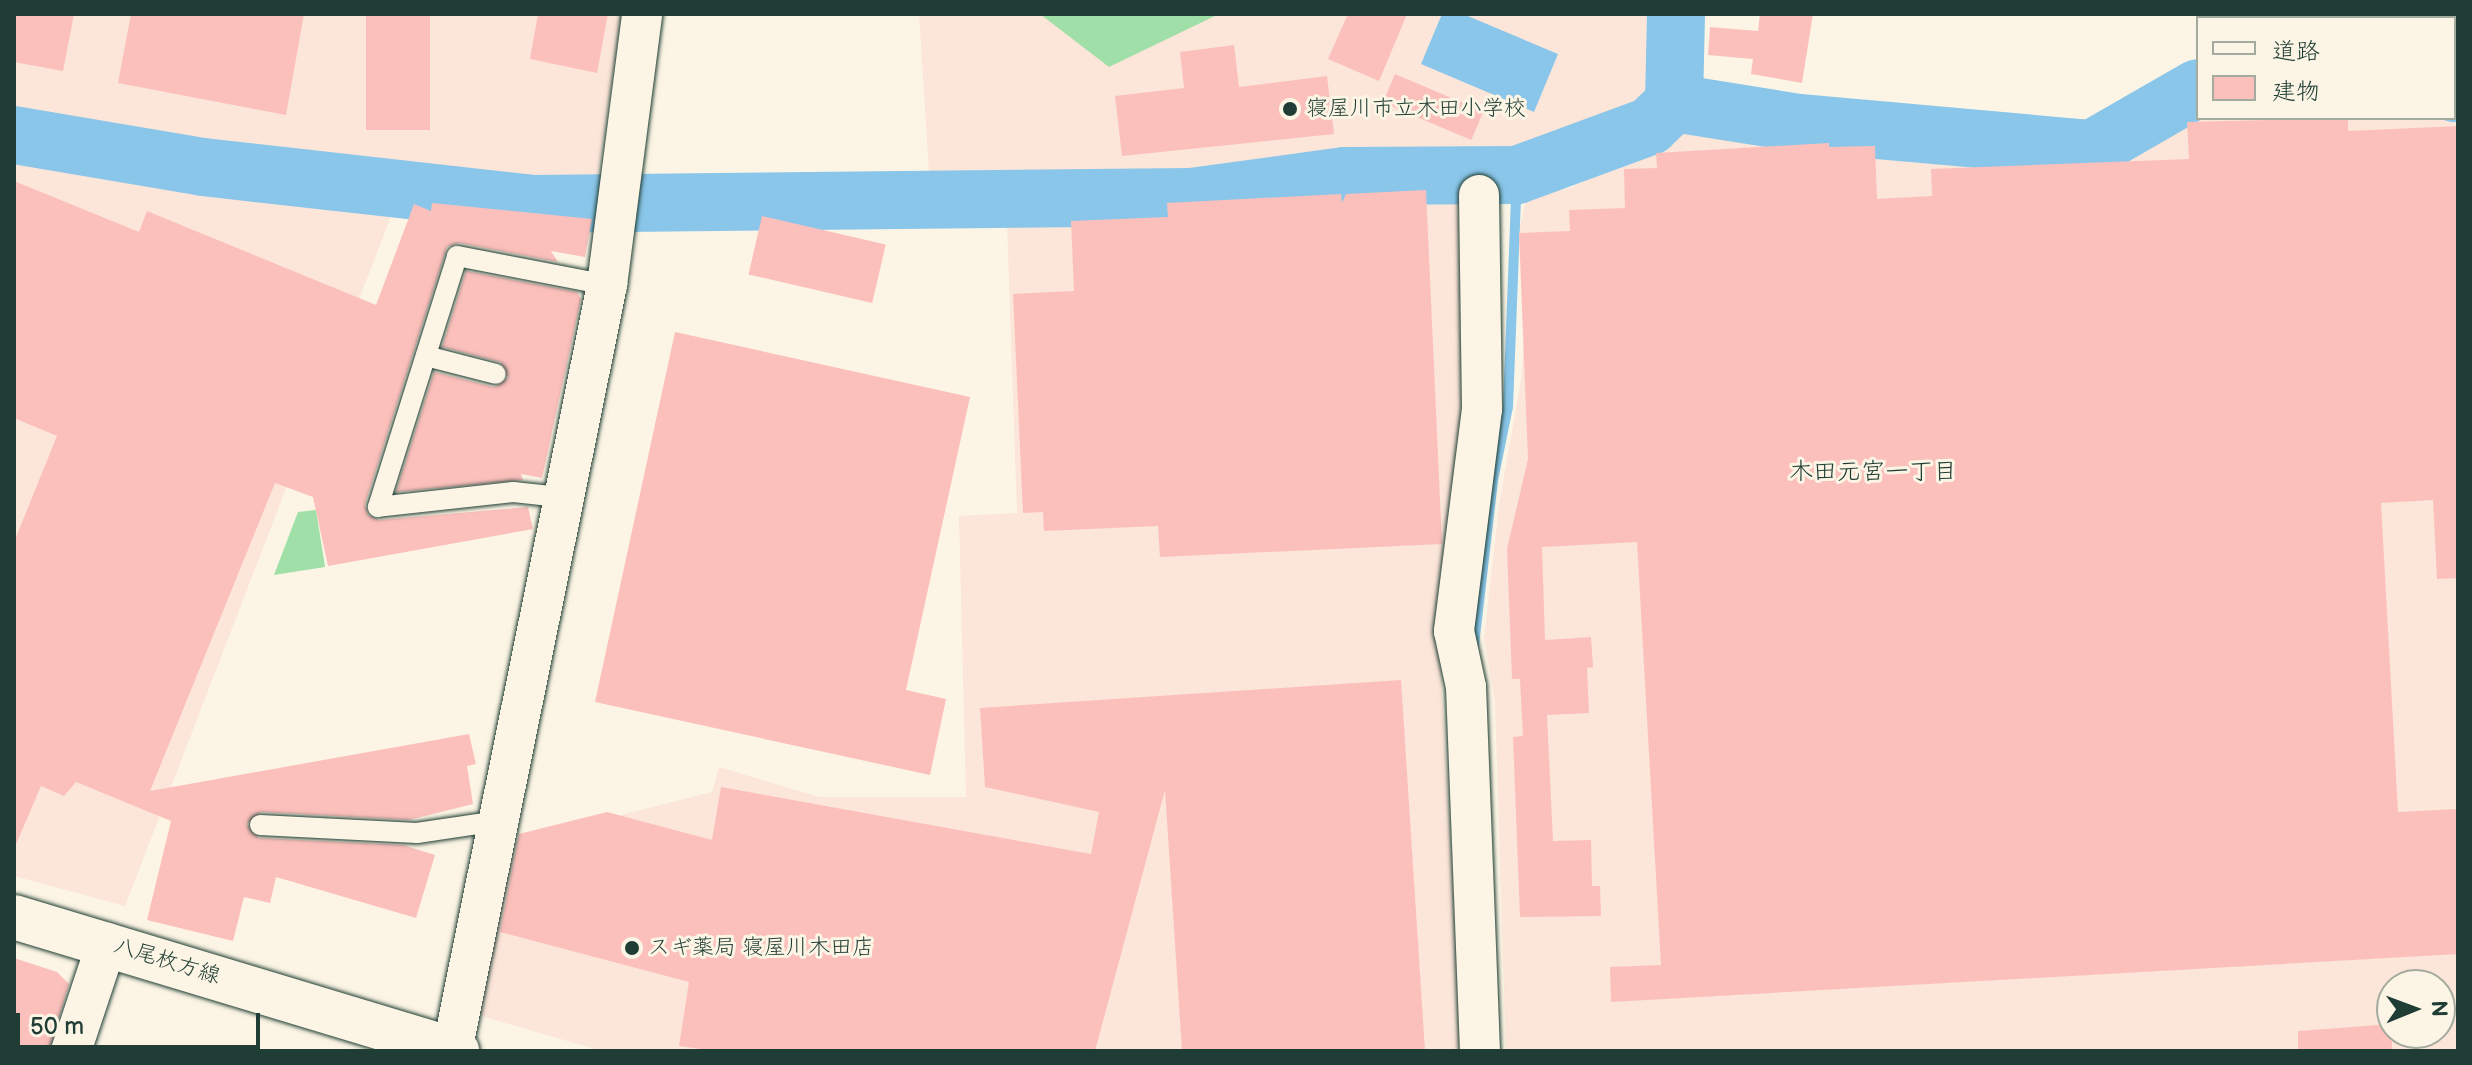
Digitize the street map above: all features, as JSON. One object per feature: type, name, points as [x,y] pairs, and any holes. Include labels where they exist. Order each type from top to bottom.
[{"type":"main road","name":"八尾枚方線","points":[[14,917],[454,1051]]},
{"type":"street","points":[[454,1051],[560,497],[607,285],[642,14]]},
{"type":"street","points":[[1479,195],[1482,409],[1454,631],[1466,687],[1480,1051]]},
{"type":"street","points":[[71,1051],[107,943]]},
{"type":"lane","points":[[560,497],[513,492],[378,507],[457,256],[607,285]]},
{"type":"lane","points":[[426,356],[496,374]]},
{"type":"lane","points":[[260,825],[417,833],[497,821]]},
{"type":"shaded area","points":[[14,14],[622,14],[595,191],[363,174],[14,110]]},
{"type":"shaded area","name":"寝屋川市立木田小学校","points":[[919,14],[1669,14],[1666,96],[1646,122],[1516,165],[1340,169],[1190,186],[930,189]]},
{"type":"shaded area","points":[[2458,97],[2458,1051],[1506,1051],[1495,701],[1484,639],[1499,505],[1521,380],[1527,286],[1519,233],[1527,194],[1571,188],[1679,131],[2107,155],[2196,99],[2196,120],[2456,120]]},
{"type":"shaded area","points":[[14,149],[395,206],[125,906],[14,876]]},
{"type":"shaded area","points":[[1461,187],[1462,432],[1440,662],[1463,1051],[602,1051],[478,1015],[506,844],[712,792],[719,767],[819,797],[966,797],[959,516],[1017,513],[1007,222],[1190,211],[1340,188]]},
{"type":"green space","points":[[1040,14],[1219,14],[1109,67]]},
{"type":"green space","points":[[316,510],[325,567],[274,575],[298,512]]},
{"type":"water","points":[[1442,14],[1463,14],[1558,54],[1534,112],[1421,64]]},
{"type":"building","points":[[14,14],[74,14],[63,71],[14,62]]},
{"type":"building","points":[[131,14],[304,14],[286,115],[118,83]]},
{"type":"building","points":[[366,14],[430,14],[430,130],[366,130]]},
{"type":"building","points":[[538,14],[608,14],[597,73],[530,59]]},
{"type":"building","points":[[1348,14],[1407,14],[1379,81],[1328,59]]},
{"type":"building","points":[[1760,14],[1813,14],[1802,83],[1751,74],[1753,59],[1708,55],[1710,27],[1758,31]]},
{"type":"building","points":[[1234,45],[1239,87],[1327,76],[1334,134],[1122,156],[1115,96],[1184,88],[1180,52]]},
{"type":"building","points":[[1395,74],[1483,112],[1471,140],[1383,103]]},
{"type":"building","points":[[2348,120],[2348,131],[2458,126],[2458,578],[2437,579],[2433,500],[2381,503],[2398,812],[2458,809],[2458,954],[1611,1002],[1610,967],[1661,965],[1637,542],[1542,547],[1545,640],[1591,637],[1593,667],[1587,668],[1589,713],[1547,715],[1553,841],[1591,840],[1592,886],[1600,886],[1601,916],[1520,917],[1513,737],[1523,736],[1520,679],[1512,679],[1507,549],[1528,459],[1519,233],[1570,231],[1569,210],[1625,208],[1624,169],[1657,168],[1656,153],[1829,143],[1829,147],[1875,146],[1877,199],[1932,196],[1931,169],[2189,159],[2187,122]]},
{"type":"building","points":[[14,181],[139,232],[147,211],[376,305],[414,204],[431,211],[432,203],[592,219],[585,257],[551,251],[558,262],[459,243],[447,247],[365,504],[368,515],[379,520],[528,507],[533,529],[328,566],[313,497],[275,483],[150,791],[469,734],[476,764],[467,766],[473,804],[409,820],[261,812],[247,824],[259,838],[403,845],[435,855],[416,918],[276,877],[270,903],[244,897],[233,941],[147,920],[171,821],[76,782],[64,796],[41,786],[14,849],[14,542],[57,436],[14,418]]},
{"type":"building","points":[[1426,190],[1442,544],[1160,557],[1158,526],[1044,531],[1043,512],[1023,513],[1013,294],[1074,291],[1071,221],[1168,217],[1167,203],[1341,194],[1342,203],[1346,194]]},
{"type":"building","points":[[762,216],[886,245],[872,303],[749,274]]},
{"type":"building","points":[[466,271],[577,292],[581,299],[542,478],[521,474],[523,480],[396,492],[434,372],[494,387],[508,378],[500,362],[442,347]]},
{"type":"building","points":[[675,332],[970,397],[906,690],[946,699],[930,775],[595,702]]},
{"type":"building","points":[[1401,680],[1425,1051],[1182,1051],[1165,790],[1095,1051],[715,1051],[679,1046],[689,982],[500,932],[519,834],[607,812],[712,840],[721,787],[1091,854],[1099,812],[985,787],[980,708]]},
{"type":"building","points":[[14,958],[57,972],[69,984],[49,1051],[14,1051]]},
{"type":"building","points":[[2376,1025],[2376,1049],[2392,1051],[2298,1051],[2298,1031]]},
{"type":"waterway","points":[[1674,103],[1676,14]]},
{"type":"waterway","points":[[14,135],[203,167],[532,204],[1191,197],[1345,176],[1517,175],[1650,126],[1674,103],[1799,123],[2092,149],[2196,89]]},
{"type":"waterway","points":[[1474,645],[1493,480],[1508,407],[1517,175]]},
{"type":"place","name":"寝屋川市立木田小学校","points":[[1290,109]]},
{"type":"place","name":"スギ薬局 寝屋川木田店","points":[[632,948]]},
{"type":"district","name":"木田元宮一丁目","points":[[1873,472]]}]
